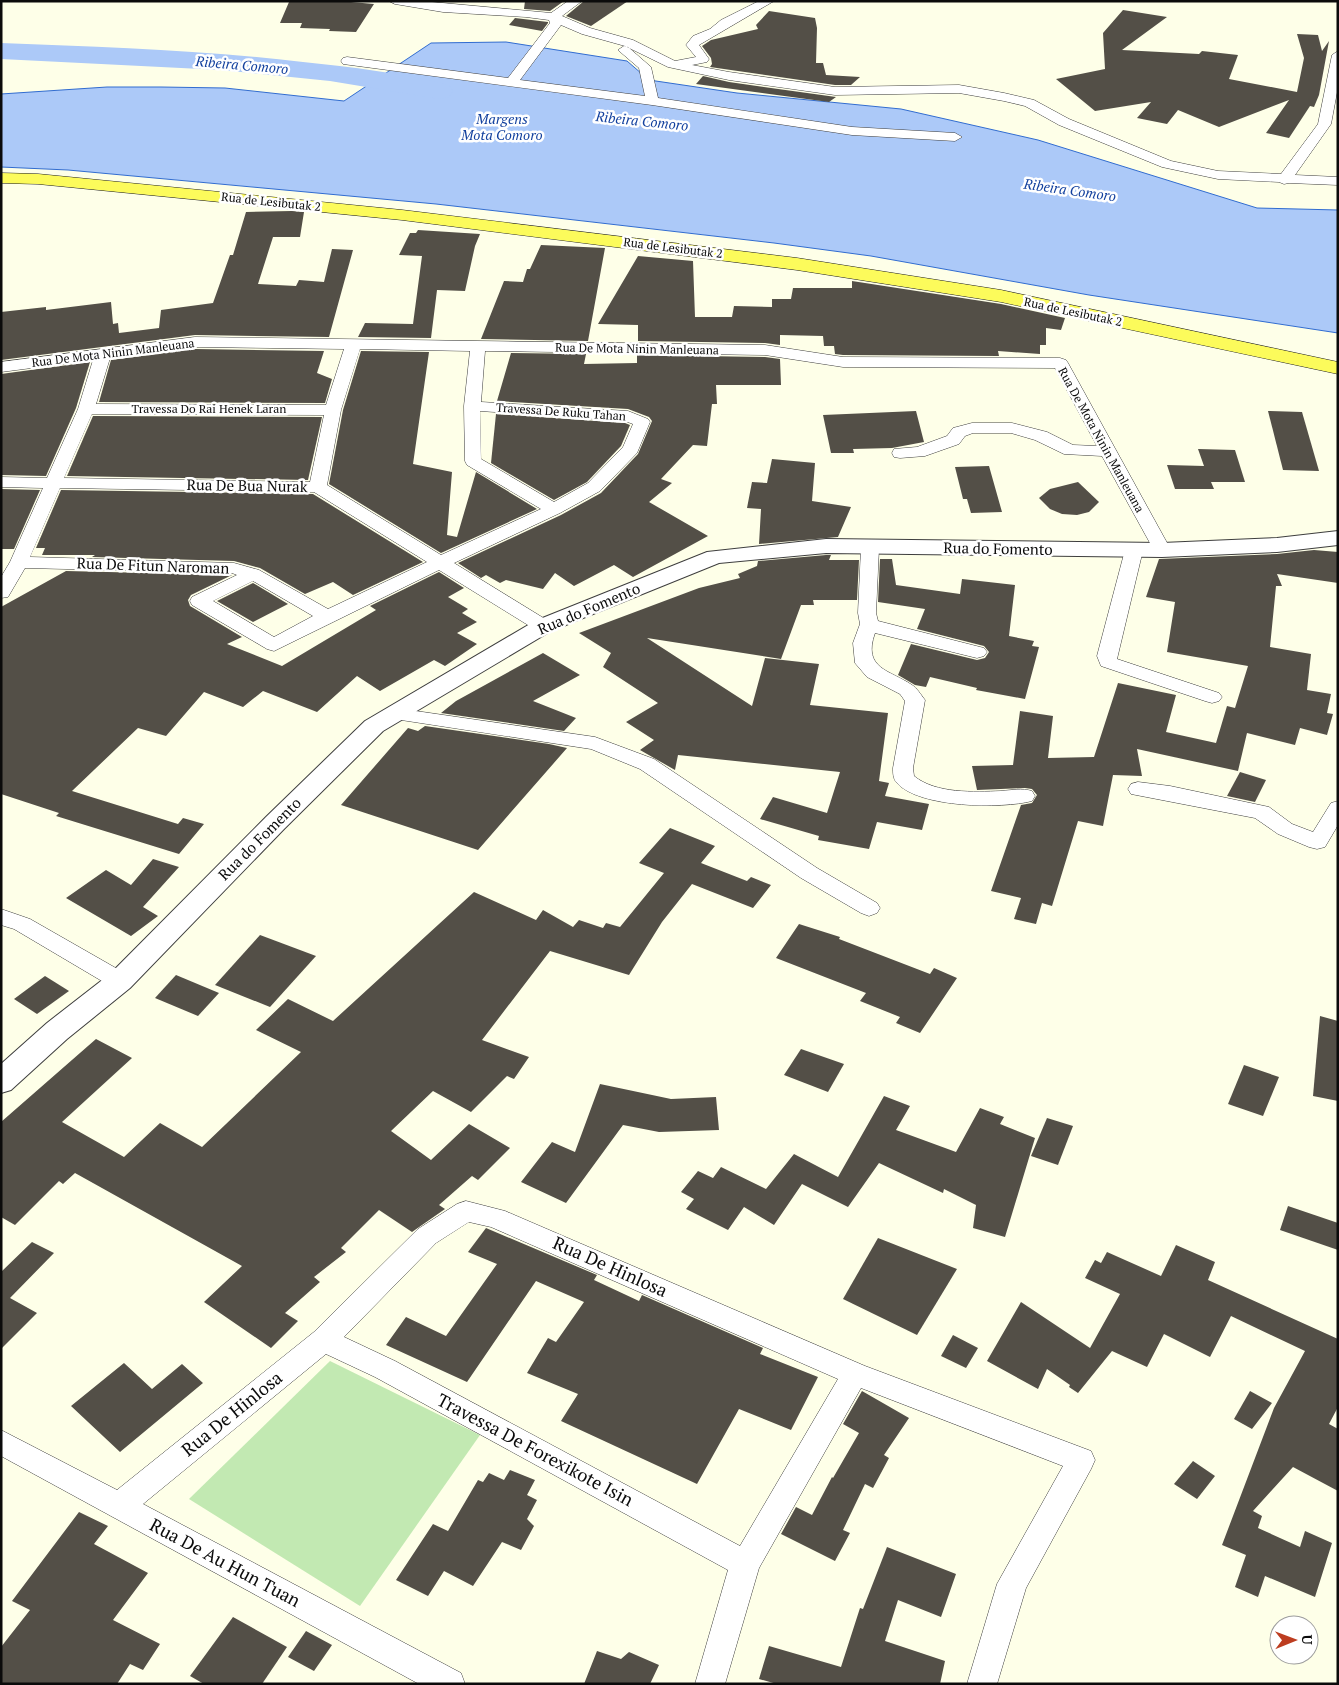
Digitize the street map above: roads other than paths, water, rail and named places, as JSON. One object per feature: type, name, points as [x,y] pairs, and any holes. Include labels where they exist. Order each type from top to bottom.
[{"type":"main road","name":"Rua de Lesibutak 2","points":[[1,178],[38,179],[402,215],[797,264],[1001,296],[1338,368]]},
{"type":"street","points":[[395,1],[443,8],[553,16],[622,49],[646,67],[652,101]]},
{"type":"street","points":[[553,16],[576,1]]},
{"type":"street","points":[[672,64],[703,59],[703,56],[692,46],[693,42],[768,1]]},
{"type":"street","points":[[512,82],[556,23],[553,16]]},
{"type":"street","points":[[586,31],[629,43],[672,64],[729,76],[835,90],[958,89],[1029,102],[1064,122],[1167,164],[1218,175],[1284,180],[1338,181]]},
{"type":"street","points":[[1284,180],[1324,124],[1338,55]]},
{"type":"street","points":[[347,61],[652,101],[852,131],[955,137]]},
{"type":"street","name":"Rua De Mota Ninin Manleuana","points":[[1,367],[195,342],[765,350],[843,362],[1060,363],[1162,550]]},
{"type":"street","points":[[318,487],[333,410],[353,345]]},
{"type":"street","points":[[478,347],[472,406],[473,461],[554,509]]},
{"type":"street","points":[[1,594],[19,562],[86,409],[103,354]]},
{"type":"street","name":"Travessa De Ruku Tahan","points":[[472,406],[628,416],[642,422],[631,449],[594,486],[554,509]]},
{"type":"street","name":"Travessa Do Rai Henek Laran","points":[[86,409],[333,410]]},
{"type":"street","points":[[900,453],[919,452],[928,449],[953,440],[959,432],[972,428],[1012,428],[1041,436],[1070,450],[1108,451]]},
{"type":"street","name":"Rua De Bua Nurak","points":[[1,482],[318,487],[543,626]]},
{"type":"street","points":[[254,574],[199,601],[274,645],[327,616],[440,561],[554,509]]},
{"type":"street","name":"Rua do Fomento","points":[[1,1082],[57,1031],[120,981],[268,830],[374,726],[543,626],[715,557],[826,546],[1162,550],[1299,544],[1338,538]]},
{"type":"street","points":[[870,548],[867,613],[869,624],[862,643],[864,663],[874,672],[907,690],[915,700],[903,768],[904,778],[917,788],[933,793],[1009,798],[1025,796]]},
{"type":"street","points":[[1134,550],[1107,656],[1108,662],[1212,697]]},
{"type":"street","name":"Rua De Fitun Naroman","points":[[19,562],[234,568],[254,574],[327,616]]},
{"type":"street","points":[[869,624],[874,627],[977,652]]},
{"type":"street","points":[[395,714],[595,744],[647,764],[810,873],[869,908]]},
{"type":"street","points":[[1138,789],[1179,795],[1262,812],[1285,828],[1317,842],[1338,808]]},
{"type":"street","points":[[1,917],[22,924],[120,981]]},
{"type":"street","name":"Rua De Hinlosa","points":[[118,1506],[324,1340],[427,1236],[466,1211],[496,1218],[855,1374],[1080,1460],[1012,1584],[982,1684]]},
{"type":"street","name":"Travessa De Forexikote Isin","points":[[324,1340],[385,1369],[745,1564]]},
{"type":"street","points":[[710,1684],[745,1564],[855,1374]]},
{"type":"street","name":"Rua De Au Hun Tuan","points":[[1,1442],[450,1684]]},
{"type":"water","name":"Margens Mota Comoro","points":[[506,42],[627,61],[649,80],[737,93],[901,109],[1038,140],[1257,208],[1338,210],[1338,333],[1089,295],[871,256],[774,243],[436,204],[68,170],[1,167],[1,94],[107,87],[225,88],[344,101],[431,43]]},
{"type":"waterway","name":"Ribeira Comoro","points":[[1,51],[166,58],[276,67],[385,81],[439,91]]}]
